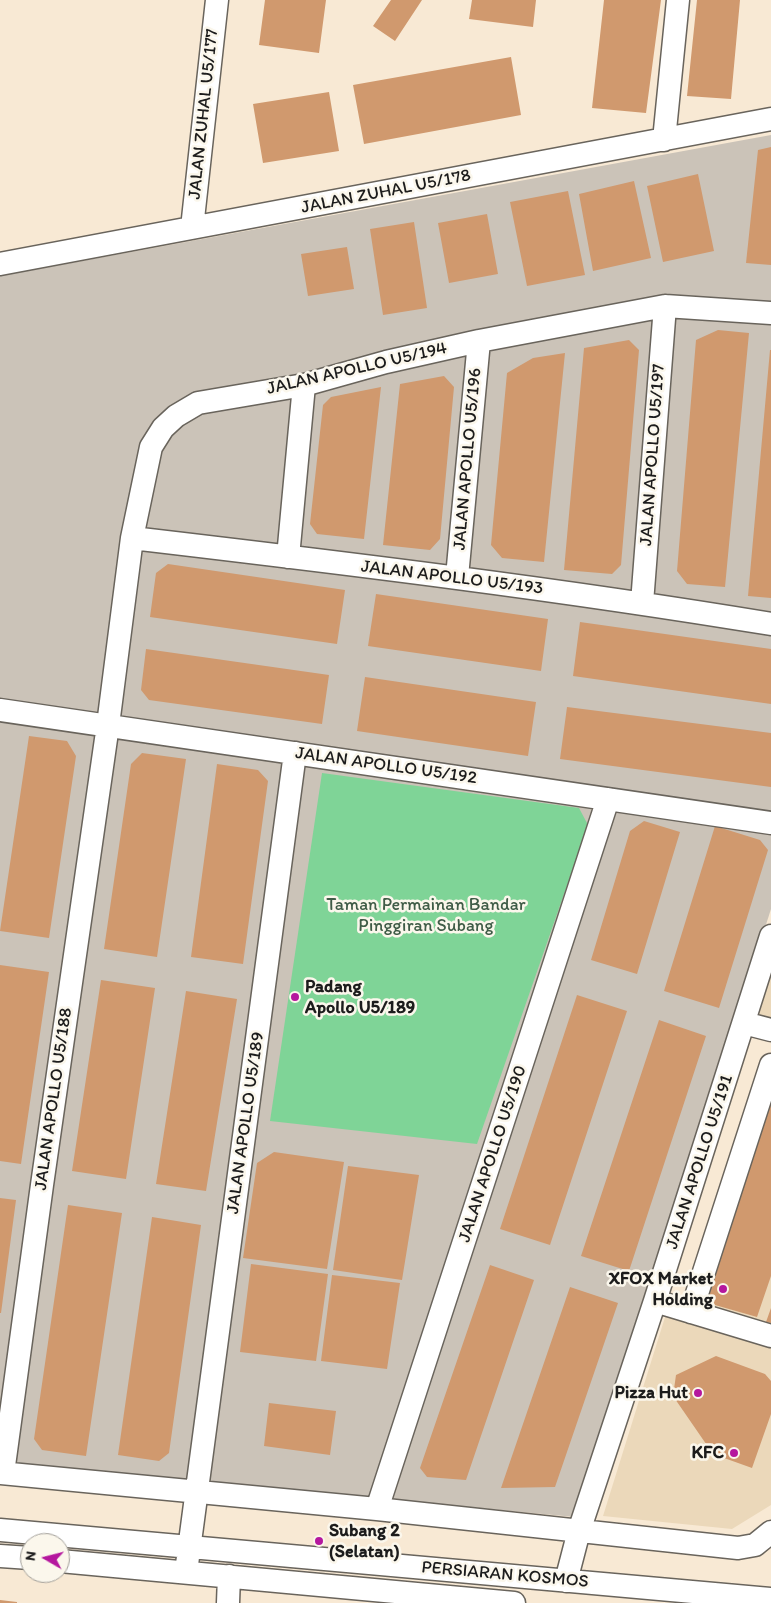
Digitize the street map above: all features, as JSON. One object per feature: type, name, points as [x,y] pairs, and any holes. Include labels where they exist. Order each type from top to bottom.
[{"type":"street","name":"JALAN ZUHAL U5/177","points":[[192,228],[217,0]]},
{"type":"street","points":[[664,140],[678,0]]},
{"type":"street","name":"JALAN ZUHAL U5/178","points":[[0,264],[771,119]]},
{"type":"street","name":"JALAN APOLLO U5/194","points":[[108,725],[132,538],[151,447],[163,428],[176,416],[198,403],[304,385],[386,362],[479,340],[665,306],[771,313]]},
{"type":"street","name":"JALAN APOLLO U5/197","points":[[642,603],[665,306]]},
{"type":"street","name":"JALAN APOLLO U5/196","points":[[456,577],[479,340]]},
{"type":"street","points":[[288,556],[304,385]]},
{"type":"street","name":"JALAN APOLLO U5/193","points":[[132,538],[456,577],[642,603],[771,624]]},
{"type":"street","name":"JALAN APOLLO U5/192","points":[[0,710],[771,823]]},
{"type":"street","name":"JALAN APOLLO U5/188","points":[[1,1473],[108,725]]},
{"type":"street","name":"JALAN APOLLO U5/189","points":[[186,1572],[295,753]]},
{"type":"street","name":"JALAN APOLLO U5/190","points":[[377,1508],[608,799]]},
{"type":"street","name":"JALAN APOLLO U5/191","points":[[566,1581],[579,1531],[655,1301],[771,936]]},
{"type":"street","points":[[744,1023],[771,1030]]},
{"type":"street","points":[[691,1312],[771,1065]]},
{"type":"street","points":[[655,1301],[771,1336]]},
{"type":"street","points":[[1,1473],[196,1493],[377,1508],[738,1548],[763,1539]]},
{"type":"street","name":"PERSIARAN KOSMOS","points":[[0,1530],[771,1599]]},
{"type":"street","points":[[0,1556],[20,1557]]},
{"type":"street","name":"PERSIARAN KOSMOS","points":[[70,1562],[514,1603]]},
{"type":"street","points":[[228,1603],[229,1576]]},
{"type":"shaded area","points":[[771,135],[771,909],[575,1517],[0,1463],[0,276]]},
{"type":"shaded area","points":[[771,966],[771,1024],[754,1021]]},
{"type":"shaded area","points":[[771,1083],[771,1505],[732,1529],[603,1516],[666,1314],[694,1322]]},
{"type":"green space","name":"Taman Permainan Bandar Pinggiran Subang","points":[[322,773],[579,808],[588,825],[477,1144],[270,1121]]},
{"type":"building","points":[[265,0],[326,0],[319,53],[259,45]]},
{"type":"building","points":[[391,0],[422,0],[395,41],[373,26]]},
{"type":"building","points":[[472,0],[536,0],[533,27],[469,19]]},
{"type":"building","points":[[604,0],[661,0],[646,113],[592,108]]},
{"type":"building","points":[[697,0],[740,0],[731,99],[687,96]]},
{"type":"building","points":[[511,57],[521,115],[364,144],[353,85]]},
{"type":"building","points":[[329,92],[339,151],[263,163],[253,104]]},
{"type":"building","points":[[771,147],[771,265],[746,263],[758,150]]},
{"type":"building","points":[[698,174],[714,251],[663,262],[647,186]]},
{"type":"building","points":[[634,181],[651,258],[593,271],[579,194]]},
{"type":"building","points":[[568,191],[585,275],[527,286],[510,202]]},
{"type":"building","points":[[487,214],[498,274],[449,283],[438,223]]},
{"type":"building","points":[[414,222],[427,308],[383,315],[370,229]]},
{"type":"building","points":[[347,247],[354,289],[308,296],[301,254]]},
{"type":"building","points":[[718,330],[749,333],[725,587],[687,584],[677,571],[696,340]]},
{"type":"building","points":[[629,340],[639,350],[621,565],[612,574],[564,570],[584,348]]},
{"type":"building","points":[[771,350],[771,598],[748,596]]},
{"type":"building","points":[[565,353],[544,562],[502,558],[491,545],[507,373],[533,358]]},
{"type":"building","points":[[444,376],[454,387],[440,539],[430,550],[383,545],[400,384]]},
{"type":"building","points":[[381,387],[364,539],[317,534],[310,524],[323,405],[331,397]]},
{"type":"building","points":[[168,564],[345,590],[337,644],[150,617],[156,573]]},
{"type":"building","points":[[376,594],[548,619],[541,671],[368,646]]},
{"type":"building","points":[[580,622],[771,649],[771,704],[573,676]]},
{"type":"building","points":[[146,649],[329,675],[322,724],[149,700],[141,690]]},
{"type":"building","points":[[365,677],[536,702],[528,756],[357,731]]},
{"type":"building","points":[[567,707],[771,733],[771,787],[560,759]]},
{"type":"building","points":[[29,736],[67,741],[76,756],[49,938],[0,931]]},
{"type":"building","points":[[142,753],[186,759],[157,957],[104,949],[131,764]]},
{"type":"building","points":[[217,764],[258,770],[268,781],[243,964],[191,957]]},
{"type":"building","points":[[644,821],[680,832],[637,974],[591,960],[630,831]]},
{"type":"building","points":[[715,826],[760,840],[768,850],[719,1008],[664,991]]},
{"type":"building","points":[[0,965],[49,972],[21,1164],[0,1161]]},
{"type":"building","points":[[101,980],[155,988],[126,1179],[72,1171]]},
{"type":"building","points":[[186,991],[237,999],[206,1191],[156,1184]]},
{"type":"building","points":[[577,995],[627,1011],[550,1245],[500,1229]]},
{"type":"building","points":[[659,1020],[706,1036],[629,1271],[581,1256]]},
{"type":"building","points":[[771,1101],[771,1276],[757,1317],[715,1305],[707,1290]]},
{"type":"building","points":[[274,1152],[344,1162],[327,1269],[243,1258],[257,1163]]},
{"type":"building","points":[[348,1166],[419,1175],[402,1280],[333,1270]]},
{"type":"building","points":[[0,1198],[16,1200],[1,1313],[0,1313]]},
{"type":"building","points":[[68,1205],[122,1213],[86,1456],[42,1450],[34,1439]]},
{"type":"building","points":[[152,1217],[201,1225],[169,1453],[159,1461],[118,1455]]},
{"type":"building","points":[[251,1264],[328,1274],[316,1361],[240,1352]]},
{"type":"building","points":[[490,1265],[534,1280],[466,1480],[427,1477],[420,1468]]},
{"type":"building","points":[[332,1275],[400,1283],[387,1369],[321,1361]]},
{"type":"building","points":[[570,1287],[618,1303],[555,1487],[501,1488]]},
{"type":"building","points":[[771,1308],[771,1323],[766,1322]]},
{"type":"building","points":[[716,1356],[765,1374],[771,1381],[771,1414],[752,1468],[713,1454],[673,1396],[676,1375]]},
{"type":"building","points":[[269,1403],[336,1411],[330,1455],[264,1446]]},
{"type":"building","points":[[0,1600],[17,1602],[17,1603],[0,1603]]},
{"type":"place","name":"Padang Apollo U5/189","points":[[295,997]]},
{"type":"place","name":"XFOX Market Holding","points":[[723,1289]]},
{"type":"place","name":"Pizza Hut","points":[[698,1393]]},
{"type":"place","name":"KFC","points":[[734,1453]]},
{"type":"place","name":"Subang 2 (Selatan)","points":[[319,1541]]}]
